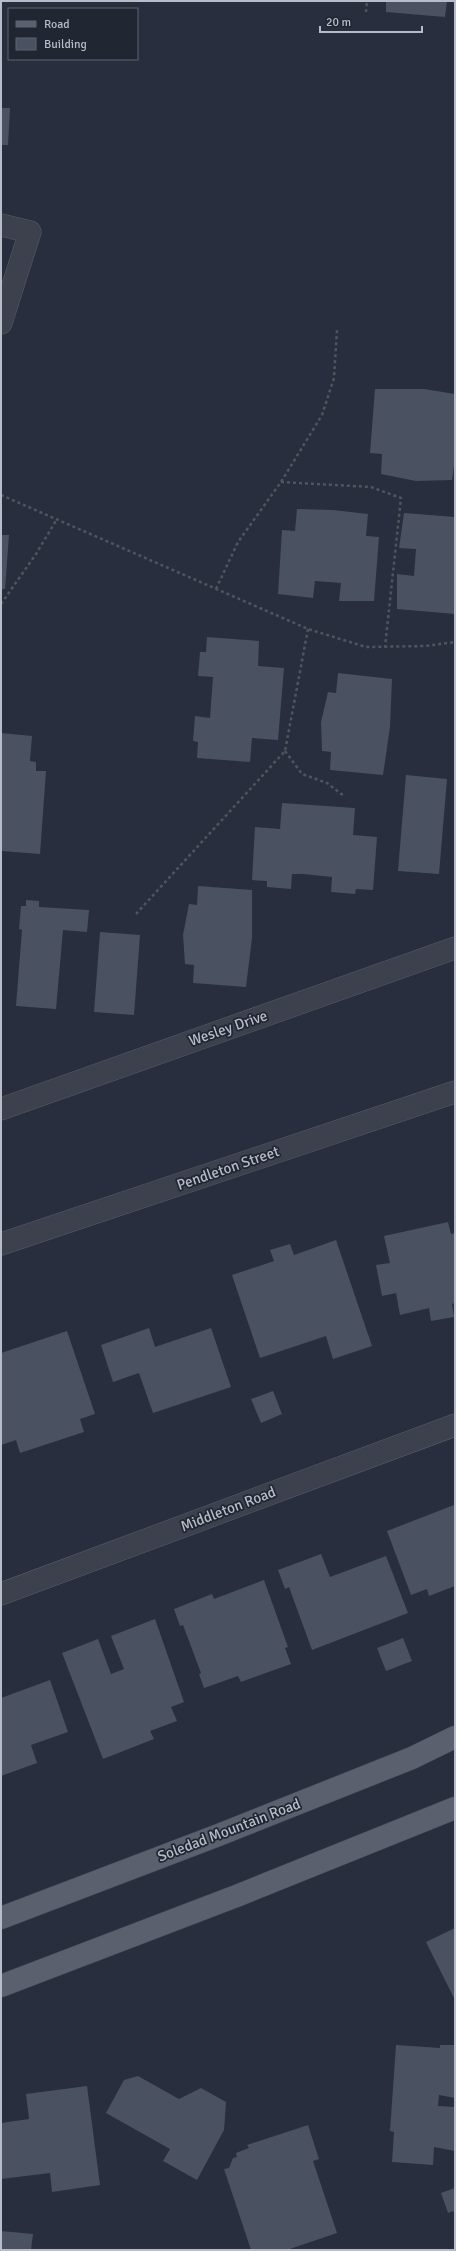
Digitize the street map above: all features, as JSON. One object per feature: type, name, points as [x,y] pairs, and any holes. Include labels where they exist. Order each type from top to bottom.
[{"type":"main road","name":"Soledad Mountain Road","points":[[1,1918],[412,1758],[455,1737]]},
{"type":"main road","points":[[1,1986],[239,1895],[455,1808]]},
{"type":"street","points":[[1,225],[30,232],[1,324]]},
{"type":"street","name":"Wesley Drive","points":[[1,1109],[455,948]]},
{"type":"street","name":"Pendleton Street","points":[[1,1244],[455,1092]]},
{"type":"street","name":"Middleton Road","points":[[1,1594],[455,1425]]},
{"type":"path","points":[[366,12],[367,1]]},
{"type":"path","points":[[216,589],[238,542],[281,482],[322,415],[334,378],[337,330]]},
{"type":"path","points":[[281,482],[371,487],[401,498],[385,647]]},
{"type":"path","points":[[1,495],[308,628],[366,648],[425,646],[455,642]]},
{"type":"path","points":[[1,604],[36,554],[57,519]]},
{"type":"path","points":[[136,914],[285,752],[308,628]]},
{"type":"path","points":[[285,752],[302,774],[327,783],[344,796]]},
{"type":"building","points":[[386,1],[447,1],[445,17],[386,12]]},
{"type":"building","points":[[1,108],[10,108],[8,145],[1,145]]},
{"type":"building","points":[[375,389],[424,389],[455,394],[455,459],[452,480],[416,481],[381,474],[382,454],[370,453]]},
{"type":"building","points":[[297,509],[333,510],[368,514],[366,536],[379,537],[374,601],[339,601],[341,583],[315,581],[313,598],[278,594],[282,530],[295,531]]},
{"type":"building","points":[[404,513],[455,517],[455,614],[397,609],[397,574],[414,576],[416,549],[399,548]]},
{"type":"building","points":[[1,535],[9,535],[5,589],[1,589]]},
{"type":"building","points":[[207,637],[259,641],[258,666],[284,668],[278,740],[252,738],[250,762],[197,758],[198,742],[193,741],[195,716],[210,718],[213,677],[198,676],[200,652],[206,652]]},
{"type":"building","points":[[338,673],[392,679],[390,727],[383,775],[330,770],[331,752],[322,751],[321,722],[328,692],[336,693]]},
{"type":"building","points":[[1,733],[32,736],[30,761],[36,762],[36,771],[46,771],[40,854],[1,851]]},
{"type":"building","points":[[406,775],[447,779],[439,874],[398,871]]},
{"type":"building","points":[[282,803],[355,808],[353,835],[377,837],[373,890],[356,889],[355,894],[331,892],[332,877],[303,874],[292,874],[291,889],[267,887],[267,881],[252,880],[255,827],[280,829]]},
{"type":"building","points":[[198,886],[252,890],[252,938],[246,987],[193,983],[194,965],[185,964],[183,935],[189,904],[197,905]]},
{"type":"building","points":[[26,900],[39,901],[39,907],[89,910],[87,932],[63,930],[56,1009],[16,1006],[22,930],[19,929],[21,906],[26,906]]},
{"type":"building","points":[[100,932],[140,935],[134,1015],[94,1012]]},
{"type":"building","points":[[448,1222],[451,1234],[455,1233],[455,1303],[452,1304],[454,1317],[431,1321],[429,1308],[400,1315],[396,1293],[382,1296],[376,1265],[390,1263],[384,1236]]},
{"type":"building","points":[[336,1240],[372,1346],[333,1359],[326,1336],[260,1358],[232,1275],[274,1261],[270,1250],[290,1244],[294,1255]]},
{"type":"building","points":[[149,1328],[155,1347],[211,1328],[231,1387],[153,1413],[139,1373],[113,1382],[101,1345]]},
{"type":"building","points":[[67,1331],[95,1414],[80,1419],[84,1432],[20,1453],[16,1440],[1,1445],[1,1353]]},
{"type":"building","points":[[273,1391],[282,1414],[261,1423],[251,1399]]},
{"type":"building","points":[[454,1505],[455,1586],[429,1596],[427,1589],[411,1595],[387,1531]]},
{"type":"building","points":[[321,1554],[330,1577],[386,1556],[408,1613],[312,1650],[289,1587],[285,1589],[278,1570]]},
{"type":"building","points":[[264,1580],[288,1647],[285,1648],[291,1664],[241,1682],[238,1676],[204,1688],[199,1674],[201,1673],[183,1625],[180,1626],[174,1609],[212,1594],[214,1599]]},
{"type":"building","points":[[155,1619],[184,1702],[171,1707],[177,1721],[150,1731],[154,1739],[103,1759],[62,1653],[98,1639],[111,1674],[124,1669],[111,1636]]},
{"type":"building","points":[[403,1638],[412,1661],[386,1671],[377,1648]]},
{"type":"building","points":[[50,1680],[68,1732],[31,1745],[37,1763],[1,1776],[1,1698]]},
{"type":"building","points":[[455,1928],[455,2000],[426,1942]]},
{"type":"building","points":[[396,2045],[440,2048],[440,2045],[455,2045],[455,2098],[439,2095],[438,2106],[455,2107],[455,2151],[434,2147],[433,2165],[392,2162],[394,2132],[390,2131]]},
{"type":"building","points":[[138,2076],[179,2099],[201,2088],[226,2102],[224,2130],[197,2180],[163,2161],[170,2149],[106,2113],[124,2080]]},
{"type":"building","points":[[87,2086],[100,2185],[52,2192],[50,2173],[1,2179],[1,2123],[29,2119],[26,2094]]},
{"type":"building","points":[[308,2125],[319,2159],[313,2161],[337,2233],[287,2250],[251,2250],[224,2169],[229,2168],[233,2158],[237,2157],[236,2153],[249,2148],[247,2145]]},
{"type":"building","points":[[455,2188],[455,2216],[453,2211],[448,2213],[441,2193]]},
{"type":"building","points":[[1,2231],[33,2234],[31,2250],[1,2250]]}]
